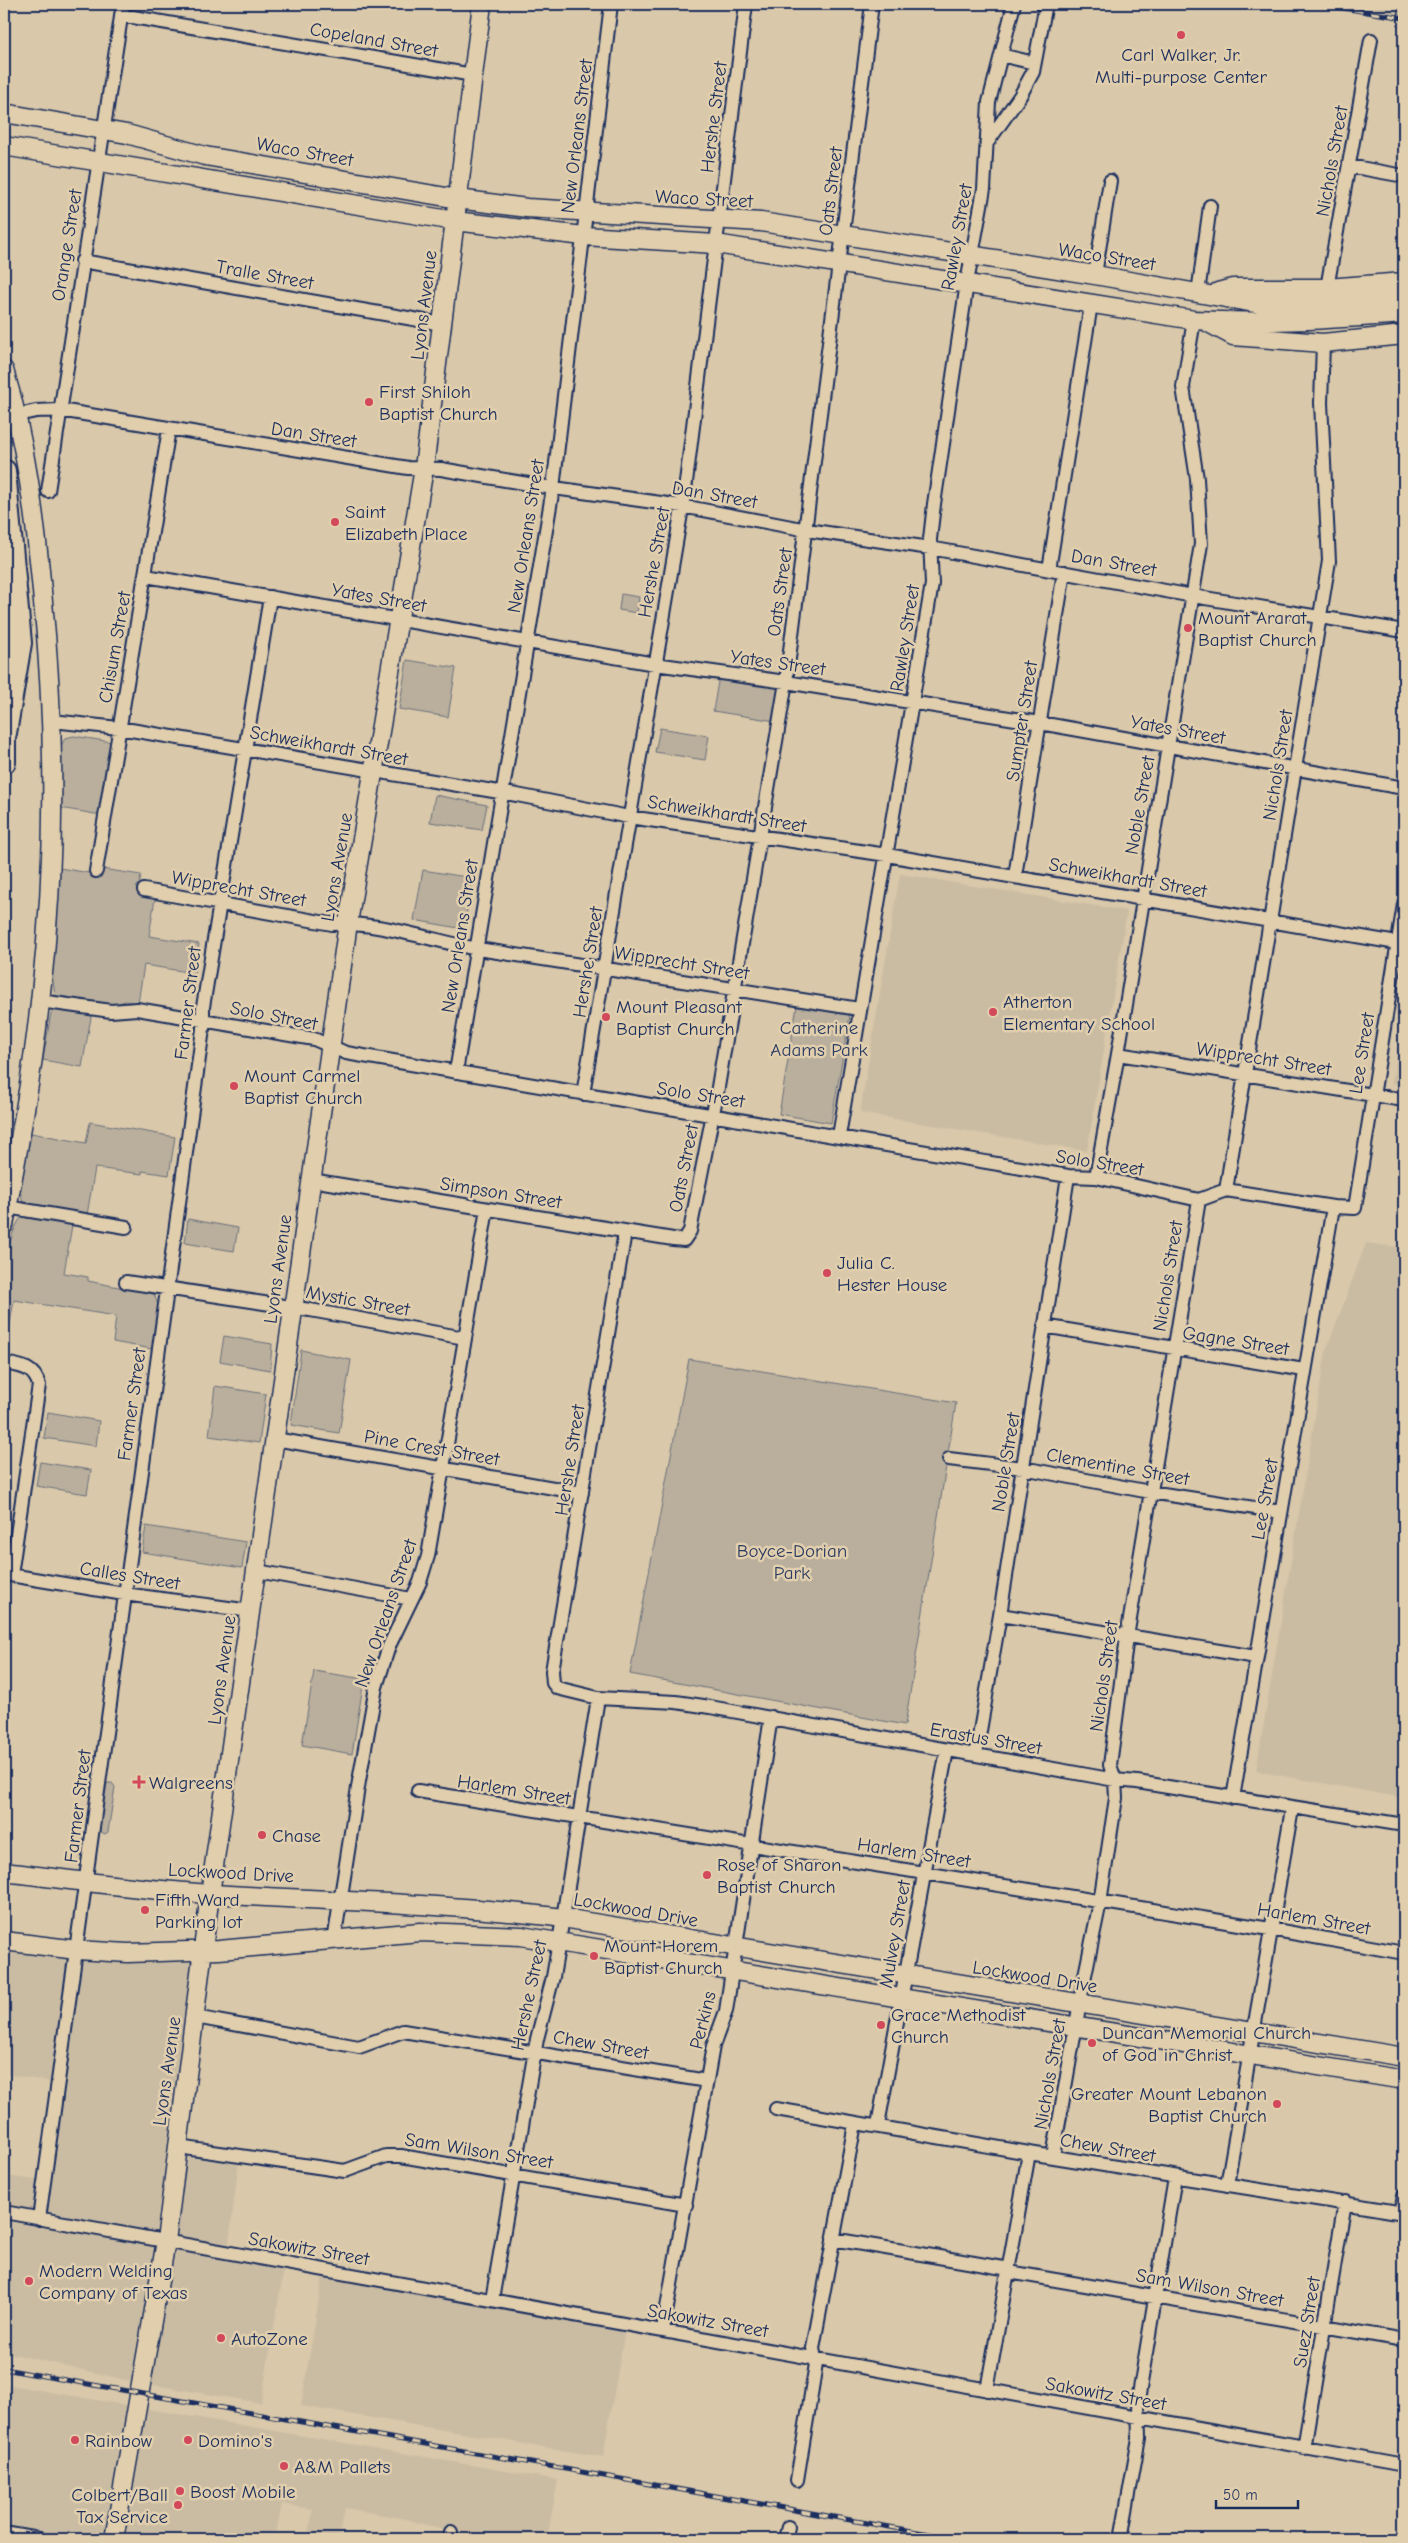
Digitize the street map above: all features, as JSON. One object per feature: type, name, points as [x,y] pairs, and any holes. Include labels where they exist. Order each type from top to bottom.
[{"type":"highway","points":[[4,471],[20,643],[4,728],[4,762]]},
{"type":"main road","name":"Lyons Avenue","points":[[114,2539],[166,2241],[210,1894],[257,1571],[329,1046],[424,468],[482,4]]},
{"type":"main road","name":"Waco Street","points":[[4,113],[102,129],[205,156],[458,199],[586,212],[761,222],[1095,275],[1260,304],[1334,304],[1402,307]]},
{"type":"main road","name":"Waco Street","points":[[4,146],[455,221],[584,236],[716,244],[1199,320],[1335,320],[1402,307]]},
{"type":"main road","points":[[278,191],[282,169]]},
{"type":"main road","points":[[1202,294],[1233,288],[1327,288],[1404,282]]},
{"type":"main road","points":[[1199,320],[1232,336],[1323,343],[1404,335]]},
{"type":"main road","points":[[4,370],[18,415],[30,481],[39,553],[52,721],[52,810],[40,1001],[4,1224]]},
{"type":"main road","name":"Lockwood Drive","points":[[4,1872],[210,1894],[340,1899],[503,1910],[563,1918],[1404,2057]]},
{"type":"main road","points":[[4,1941],[77,1950],[123,1953],[204,1950],[449,1932],[521,1936],[1404,2080]]},
{"type":"street","name":"New Orleans Street","points":[[456,1072],[553,488],[611,4]]},
{"type":"street","name":"Hershe Street","points":[[584,1094],[682,506],[746,4]]},
{"type":"street","name":"Oats Street","points":[[684,1240],[690,1232],[713,1115],[786,682],[807,530],[872,4]]},
{"type":"street","name":"Rawley Street","points":[[838,1136],[932,584],[930,548],[934,504],[967,283],[984,189],[989,102],[1014,4]]},
{"type":"street","name":"Rawley Street","points":[[988,143],[1020,96],[1032,72],[1045,9],[1043,4]]},
{"type":"street","name":"Copeland Street","points":[[122,10],[473,75]]},
{"type":"street","name":"Orange Street","points":[[48,491],[102,129],[122,10]]},
{"type":"street","name":"Nichols Street","points":[[1327,288],[1371,40]]},
{"type":"street","points":[[1001,55],[1034,63]]},
{"type":"street","points":[[1349,166],[1404,176]]},
{"type":"street","points":[[1095,275],[1110,181]]},
{"type":"street","points":[[1202,294],[1210,206]]},
{"type":"street","name":"Tralle Street","points":[[82,261],[442,324]]},
{"type":"street","points":[[1049,570],[1091,304]]},
{"type":"street","name":"Noble Street","points":[[1096,1177],[1193,596],[1201,528],[1197,479],[1183,387],[1199,320]]},
{"type":"street","name":"Nichols Street","points":[[1226,1190],[1330,561],[1321,403],[1323,343]]},
{"type":"street","name":"Dan Street","points":[[18,415],[36,411],[60,410],[408,468],[424,468],[682,506],[807,530],[930,548],[1193,596],[1404,630]]},
{"type":"street","name":"Chisum Street","points":[[96,871],[169,429]]},
{"type":"street","name":"Sumpter Street","points":[[1014,876],[1064,572]]},
{"type":"street","name":"Yates Street","points":[[146,576],[655,664],[786,682],[1040,723],[1404,788]]},
{"type":"street","name":"Farmer Street","points":[[39,2219],[203,1020],[270,597]]},
{"type":"street","name":"Schweikhardt Street","points":[[52,721],[119,728],[502,793],[629,817],[759,838],[887,855],[1398,943]]},
{"type":"street","name":"Wipprecht Street","points":[[144,890],[332,924],[348,923],[476,949],[859,1009]]},
{"type":"street","name":"Lee Street","points":[[1232,1798],[1333,1207],[1356,1208],[1404,904]]},
{"type":"street","name":"Solo Street","points":[[40,1001],[111,1011],[137,1010],[314,1038],[346,1053],[1068,1176],[1096,1177],[1198,1200]]},
{"type":"street","name":"Wipprecht Street","points":[[1118,1054],[1404,1100]]},
{"type":"street","name":"Noble Street","points":[[976,1754],[1000,1615],[1068,1176]]},
{"type":"street","name":"Simpson Street","points":[[311,1180],[684,1240]]},
{"type":"street","points":[[1198,1200],[1226,1190],[1333,1207]]},
{"type":"street","name":"Nichols Street","points":[[1053,2156],[1100,1902],[1116,1798],[1115,1780],[1110,1765],[1127,1637],[1198,1200]]},
{"type":"street","points":[[7,1207],[126,1227]]},
{"type":"street","name":"New Orleans Street","points":[[334,1940],[376,1687],[390,1646],[420,1582],[428,1556],[487,1209]]},
{"type":"street","name":"Hershe Street","points":[[561,1691],[553,1684],[552,1671],[625,1232]]},
{"type":"street","name":"Mystic Street","points":[[126,1282],[293,1308],[465,1338]]},
{"type":"street","name":"Gagne Street","points":[[1044,1326],[1304,1370]]},
{"type":"street","points":[[4,1363],[30,1369],[36,1375],[39,1385],[7,1575]]},
{"type":"street","name":"Pine Crest Street","points":[[275,1439],[582,1493]]},
{"type":"street","name":"Clementine Street","points":[[949,1459],[1023,1468],[1150,1492],[1281,1512]]},
{"type":"street","points":[[257,1571],[411,1598]]},
{"type":"street","name":"Calles Street","points":[[7,1575],[124,1594],[251,1611]]},
{"type":"street","points":[[1000,1615],[1256,1657]]},
{"type":"street","name":"Erastus Street","points":[[561,1691],[598,1698],[676,1702],[771,1717],[1115,1780],[1404,1826]]},
{"type":"street","name":"Hershe Street","points":[[492,2300],[534,2051],[559,1942],[598,1698]]},
{"type":"street","name":"Perkins","points":[[663,2330],[713,2046],[726,2011],[734,1947],[771,1717]]},
{"type":"street","name":"Mulvey Street","points":[[878,2125],[947,1750]]},
{"type":"street","name":"Harlem Street","points":[[418,1792],[1270,1929],[1404,1953]]},
{"type":"street","points":[[1227,2185],[1292,1809]]},
{"type":"street","name":"Chew Street","points":[[195,2017],[359,2048],[403,2031],[534,2051],[707,2081]]},
{"type":"street","name":"Chew Street","points":[[776,2110],[855,2124],[878,2125],[1029,2153],[1345,2202],[1403,2213]]},
{"type":"street","points":[[797,2480],[816,2359],[813,2348],[855,2124]]},
{"type":"street","name":"Sam Wilson Street","points":[[178,2147],[345,2171],[394,2155],[686,2205]]},
{"type":"street","name":"Nichols Street","points":[[987,2390],[1029,2153]]},
{"type":"street","points":[[1121,2539],[1139,2438],[1140,2418],[1138,2401],[1175,2177]]},
{"type":"street","points":[[1403,2213],[1404,2196]]},
{"type":"street","name":"Suez Street","points":[[1304,2448],[1345,2202]]},
{"type":"street","name":"Sakowitz Street","points":[[4,2212],[1404,2465]]},
{"type":"street","name":"Sam Wilson Street","points":[[833,2239],[1404,2340]]},
{"type":"street","points":[[4,2533],[39,2539]]},
{"type":"shaded area","points":[[1366,4],[1404,4],[1404,24]]},
{"type":"shaded area","name":"Atherton Elementary School","points":[[900,874],[1127,911],[1087,1151],[860,1113]]},
{"type":"shaded area","points":[[1404,1014],[1404,1085],[1392,1083]]},
{"type":"shaded area","points":[[1366,1243],[1404,1248],[1404,1798],[1256,1771],[1326,1351]]},
{"type":"shaded area","points":[[4,1945],[193,1956],[172,2151],[239,2161],[227,2258],[284,2268],[261,2403],[135,2382],[4,2352],[4,2176],[38,2180],[51,2082],[4,2074]]},
{"type":"shaded area","points":[[323,2275],[625,2330],[603,2457],[301,2406]]},
{"type":"shaded area","points":[[4,2384],[558,2480],[547,2539],[478,2539],[406,2519],[345,2508],[339,2539],[308,2539],[313,2509],[282,2504],[275,2539],[4,2539]]},
{"type":"green space","points":[[621,594],[639,597],[637,613],[619,610]]},
{"type":"green space","points":[[407,660],[456,668],[448,717],[399,709]]},
{"type":"green space","points":[[719,676],[779,687],[775,721],[713,711]]},
{"type":"green space","points":[[660,728],[709,736],[705,760],[655,752]]},
{"type":"green space","points":[[74,736],[111,742],[101,815],[60,808],[61,746],[65,738]]},
{"type":"green space","points":[[435,795],[487,805],[482,830],[430,822]]},
{"type":"green space","points":[[59,868],[96,874],[102,869],[141,875],[138,894],[155,898],[149,936],[199,944],[194,973],[144,965],[138,1003],[125,1001],[109,1006],[55,996],[52,973]]},
{"type":"green space","points":[[423,870],[472,878],[464,929],[414,920]]},
{"type":"green space","name":"Catherine Adams Park","points":[[797,1006],[850,1015],[831,1123],[779,1114]]},
{"type":"green space","points":[[57,1008],[92,1012],[82,1067],[43,1060],[51,1013]]},
{"type":"green space","points":[[90,1122],[175,1137],[169,1175],[142,1171],[142,1174],[95,1168],[87,1215],[23,1203],[20,1190],[31,1133],[86,1143]]},
{"type":"green space","points":[[22,1217],[72,1225],[64,1273],[88,1277],[88,1281],[154,1294],[158,1305],[152,1349],[113,1342],[116,1316],[14,1300],[7,1340],[9,1353],[4,1352],[4,1301],[7,1261],[15,1228]]},
{"type":"green space","points":[[188,1219],[238,1228],[234,1251],[185,1243]]},
{"type":"green space","points":[[224,1336],[272,1344],[270,1370],[220,1361]]},
{"type":"green space","points":[[301,1350],[351,1360],[339,1433],[291,1425]]},
{"type":"green space","name":"Boyce-Dorian Park","points":[[689,1359],[956,1403],[905,1725],[630,1674]]},
{"type":"green space","points":[[215,1386],[266,1394],[259,1443],[209,1436]]},
{"type":"green space","points":[[48,1412],[99,1421],[96,1446],[44,1438]]},
{"type":"green space","points":[[40,1462],[91,1470],[87,1494],[36,1486]]},
{"type":"green space","points":[[146,1526],[246,1542],[242,1568],[142,1552]]},
{"type":"green space","points":[[314,1671],[364,1679],[352,1754],[302,1745]]},
{"type":"green space","points":[[107,1783],[112,1783],[115,1787],[108,1832],[105,1834],[99,1831]]},
{"type":"railway","points":[[1318,4],[1404,18]]},
{"type":"railway","points":[[4,2369],[957,2539]]},
{"type":"place","name":"Carl Walker, Jr. Multi-purpose Center","points":[[1181,35]]},
{"type":"place","name":"First Shiloh Baptist Church","points":[[369,402]]},
{"type":"place","name":"Saint Elizabeth Place","points":[[335,522]]},
{"type":"place","name":"Mount Ararat Baptist Church","points":[[1188,628]]},
{"type":"place","name":"Atherton Elementary School","points":[[993,1012]]},
{"type":"place","name":"Mount Pleasant Baptist Church","points":[[606,1017]]},
{"type":"place","name":"Mount Carmel Baptist Church","points":[[234,1086]]},
{"type":"place","name":"Julia C. Hester House","points":[[827,1273]]},
{"type":"place","name":"Walgreens","points":[[139,1782]]},
{"type":"place","name":"Chase","points":[[262,1835]]},
{"type":"place","name":"Rose of Sharon Baptist Church","points":[[707,1875]]},
{"type":"place","name":"Fifth Ward Parking lot","points":[[145,1910]]},
{"type":"place","name":"Mount Horem Baptist Church","points":[[594,1956]]},
{"type":"place","name":"Grace Methodist Church","points":[[881,2025]]},
{"type":"place","name":"Duncan Memorial Church of God in Christ","points":[[1092,2043]]},
{"type":"place","name":"Greater Mount Lebanon Baptist Church","points":[[1277,2104]]},
{"type":"place","name":"Modern Welding Company of Texas","points":[[29,2281]]},
{"type":"place","name":"AutoZone","points":[[221,2338]]},
{"type":"place","name":"Rainbow","points":[[75,2440]]},
{"type":"place","name":"Domino's","points":[[188,2440]]},
{"type":"place","name":"A&M Pallets","points":[[284,2466]]},
{"type":"place","name":"Boost Mobile","points":[[180,2491]]},
{"type":"place","name":"Colbert/Ball Tax Service","points":[[178,2505]]}]
